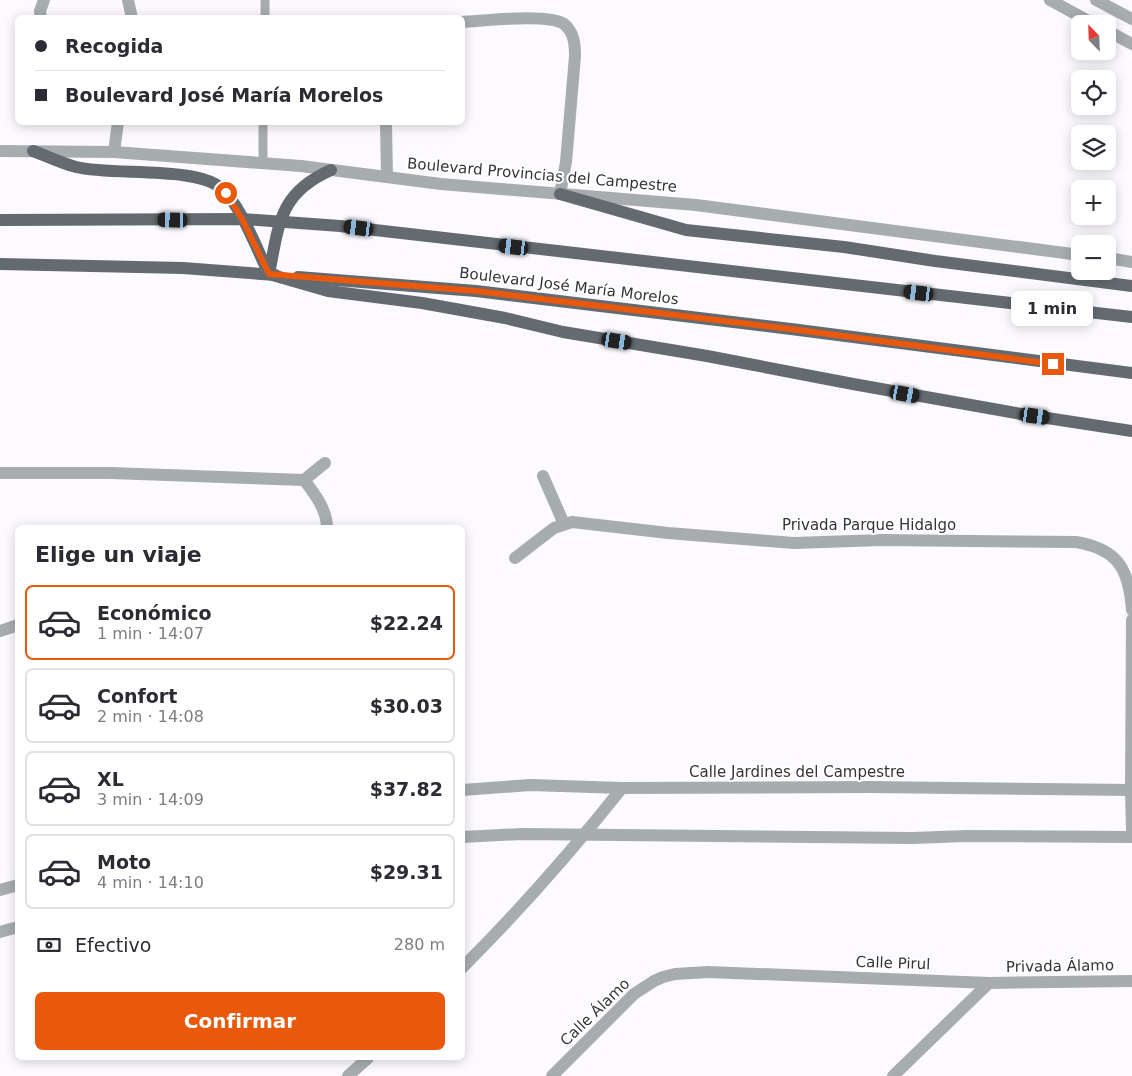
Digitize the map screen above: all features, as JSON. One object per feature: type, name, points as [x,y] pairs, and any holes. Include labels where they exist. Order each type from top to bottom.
[{"type":"main road","points":[[33,151],[76,167],[110,172],[196,177],[216,184],[226,193],[242,219],[269,274],[328,291],[422,303],[504,318],[563,332],[1132,432]]},
{"type":"main road","points":[[269,274],[280,221],[288,204],[298,192],[319,175],[331,170]]},
{"type":"main road","points":[[560,194],[686,230],[844,247],[935,261],[1132,286]]},
{"type":"main road","points":[[0,220],[242,219],[340,226],[1132,317]]},
{"type":"main road","name":"Boulevard José María Morelos","points":[[0,264],[183,268],[476,291],[1132,373]]},
{"type":"street","points":[[41,15],[44,0]]},
{"type":"street","points":[[128,0],[131,15]]},
{"type":"street","points":[[1050,0],[1078,15]]},
{"type":"street","points":[[1096,0],[1132,19]]},
{"type":"street","points":[[465,22],[543,18],[562,23],[569,29],[575,44],[575,56],[566,162],[560,194]]},
{"type":"street","points":[[1116,35],[1132,44]]},
{"type":"street","points":[[114,152],[118,125]]},
{"type":"street","points":[[386,125],[387,177]]},
{"type":"street","name":"Boulevard Provincias del Campestre","points":[[0,151],[114,152],[263,162],[441,184],[696,206],[1071,254]]},
{"type":"street","points":[[1116,259],[1132,262]]},
{"type":"street","points":[[0,473],[111,473],[304,480],[325,463]]},
{"type":"street","points":[[515,558],[550,531],[564,524],[543,476]]},
{"type":"street","points":[[304,480],[320,504],[327,525]]},
{"type":"street","name":"Privada Parque Hidalgo","points":[[564,524],[572,522],[677,534],[794,543],[882,540],[1076,542],[1101,549],[1111,554],[1118,561],[1126,575],[1131,592],[1132,610]]},
{"type":"street","points":[[1132,620],[1132,832]]},
{"type":"street","points":[[0,631],[15,626]]},
{"type":"street","name":"Calle Jardines del Campestre","points":[[465,790],[530,784],[622,788],[870,787],[1131,790]]},
{"type":"street","points":[[465,965],[498,932],[584,835],[622,788]]},
{"type":"street","points":[[465,837],[522,834],[912,838],[966,836],[1132,837]]},
{"type":"street","points":[[0,890],[15,886]]},
{"type":"street","points":[[0,932],[15,928]]},
{"type":"street","name":"Calle Pirul","points":[[664,977],[675,974],[708,972],[989,983]]},
{"type":"street","name":"Calle Álamo","points":[[552,1076],[634,994],[664,977]]},
{"type":"street","name":"Privada Álamo","points":[[989,983],[1132,981]]},
{"type":"street","points":[[893,1076],[989,983]]},
{"type":"street","points":[[348,1076],[366,1060]]},
{"type":"lane","points":[[264,15],[265,0]]},
{"type":"lane","points":[[263,125],[263,162]]},
{"type":"route","points":[[226,193],[242,219],[269,274],[476,291],[791,329],[1053,364]]}]
